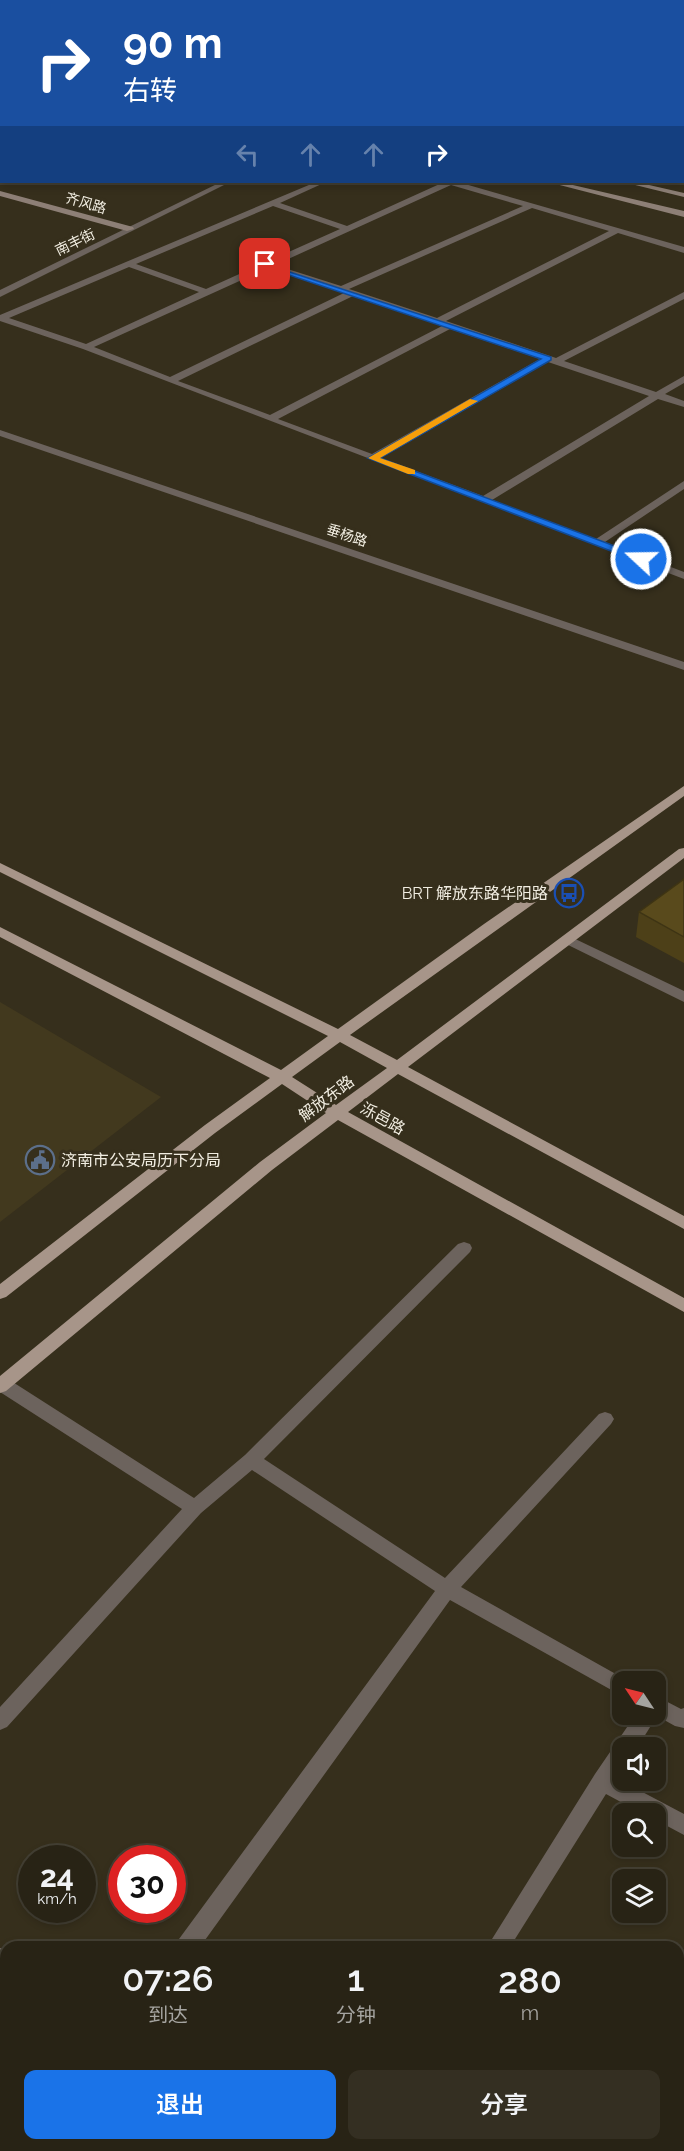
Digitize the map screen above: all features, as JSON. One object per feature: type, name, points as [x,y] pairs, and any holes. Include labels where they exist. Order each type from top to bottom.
[{"type":"main road","points":[[556,183],[684,214]]},
{"type":"main road","points":[[631,183],[684,195]]},
{"type":"main road","name":"齐风路","points":[[0,193],[130,229]]},
{"type":"main road","points":[[0,1293],[210,1130],[489,927],[684,790]]},
{"type":"main road","name":"解放东路","points":[[1,1385],[266,1166],[684,852]]},
{"type":"main road","points":[[0,867],[340,1036],[684,1223]]},
{"type":"main road","name":"泺邑路","points":[[0,931],[283,1078],[337,1113],[684,1306]]},
{"type":"street","name":"南丰街","points":[[0,294],[224,183]]},
{"type":"street","points":[[320,183],[1,318],[86,347],[684,576]]},
{"type":"street","points":[[86,347],[448,183]]},
{"type":"street","points":[[453,183],[684,250]]},
{"type":"street","points":[[272,203],[346,228]]},
{"type":"street","points":[[340,290],[530,206]]},
{"type":"street","points":[[437,322],[616,231]]},
{"type":"street","points":[[128,264],[206,292]]},
{"type":"street","points":[[265,264],[684,404]]},
{"type":"street","points":[[170,381],[350,294]]},
{"type":"street","points":[[373,458],[553,360],[684,295]]},
{"type":"street","points":[[270,419],[449,326]]},
{"type":"street","points":[[484,500],[684,379]]},
{"type":"street","name":"垂杨路","points":[[0,433],[684,666]]},
{"type":"street","points":[[597,543],[684,484]]},
{"type":"street","points":[[568,940],[684,997]]},
{"type":"street","points":[[0,1721],[195,1508],[251,1460],[464,1248]]},
{"type":"street","points":[[1,1385],[195,1508]]},
{"type":"street","points":[[192,1941],[447,1589],[605,1419]]},
{"type":"street","points":[[251,1460],[447,1589],[612,1680]]},
{"type":"street","points":[[666,1711],[682,1720],[684,1718]]},
{"type":"street","points":[[502,1941],[612,1766]]},
{"type":"street","points":[[602,1781],[684,1826]]},
{"type":"shaded area","name":"济南市公安局历下分局","points":[[0,1002],[161,1097],[0,1222]]},
{"type":"building","points":[[684,879],[684,937],[639,912]]},
{"type":"slow traffic","points":[[411,472],[373,458],[474,401]]},
{"type":"place","name":"BRT 解放东路华阳路","points":[[569,893]]},
{"type":"place","name":"济南市公安局历下分局","points":[[40,1160]]},
{"type":"route","points":[[265,264],[548,358],[373,458],[641,559]]}]
